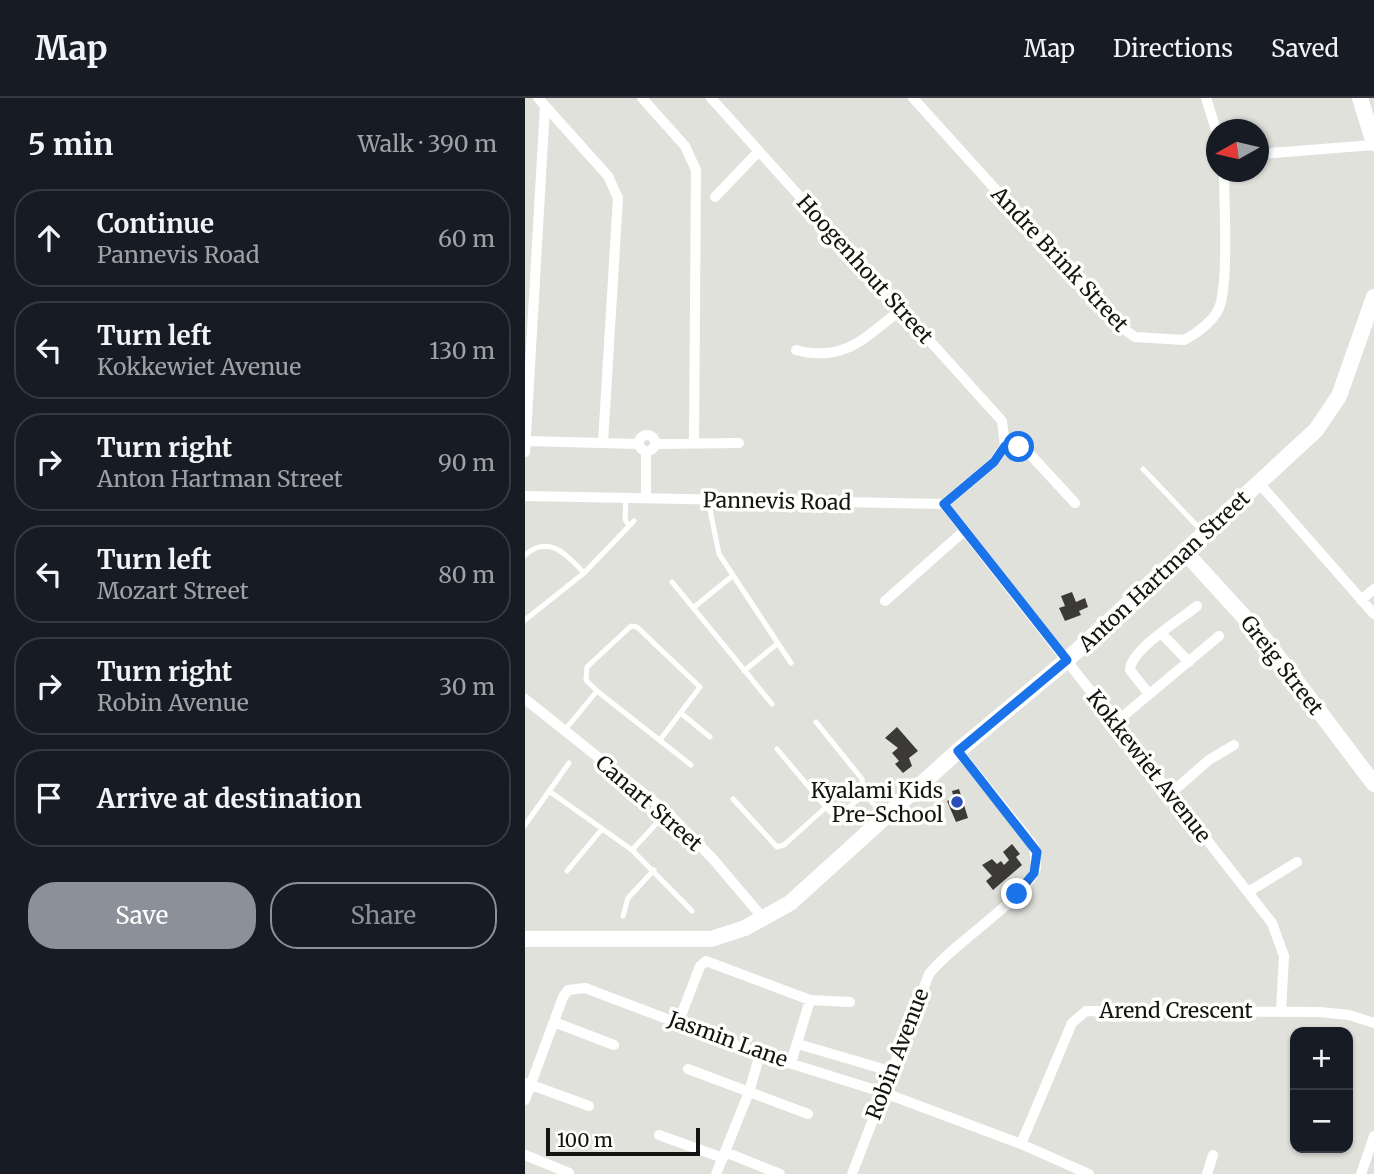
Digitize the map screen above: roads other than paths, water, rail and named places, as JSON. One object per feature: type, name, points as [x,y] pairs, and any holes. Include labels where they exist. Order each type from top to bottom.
[{"type":"street","points":[[642,98],[685,146],[696,170],[694,442]]},
{"type":"street","name":"Hoogenhout Street","points":[[712,98],[1002,421],[1005,446]]},
{"type":"street","name":"Andre Brink Street","points":[[913,98],[1118,326],[1135,337],[1184,340],[1217,313],[1223,275],[1224,182]]},
{"type":"street","points":[[1206,98],[1212,119]]},
{"type":"street","points":[[1269,153],[1374,144],[1360,98]]},
{"type":"street","points":[[525,452],[542,102]]},
{"type":"street","points":[[542,102],[608,176],[618,198],[603,442]]},
{"type":"street","points":[[715,197],[758,152]]},
{"type":"street","name":"Anton Hartman Street","points":[[525,939],[711,939],[744,928],[803,894],[958,751],[1067,660],[1303,443],[1331,411],[1374,297]]},
{"type":"street","points":[[796,350],[824,356],[842,351],[902,309]]},
{"type":"street","points":[[526,441],[603,442],[646,446],[694,442],[740,443]]},
{"type":"street","points":[[646,446],[646,498]]},
{"type":"street","points":[[944,504],[994,462],[1005,446],[1027,451],[1075,503]]},
{"type":"street","points":[[1259,484],[1374,614]]},
{"type":"street","name":"Pannevis Road","points":[[525,496],[944,504]]},
{"type":"street","name":"Kokkewiet Avenue","points":[[944,504],[1272,923],[1284,956],[1281,1011]]},
{"type":"street","points":[[885,601],[964,531]]},
{"type":"street","name":"Greig Street","points":[[1184,551],[1266,641],[1374,783]]},
{"type":"street","points":[[1361,600],[1374,589]]},
{"type":"street","points":[[1149,694],[1129,667],[1138,652],[1197,606]]},
{"type":"street","points":[[1162,634],[1189,662]]},
{"type":"street","points":[[1116,722],[1219,636]]},
{"type":"street","name":"Canart Street","points":[[525,699],[667,812],[713,859],[763,918]]},
{"type":"street","points":[[1171,793],[1209,760],[1234,745]]},
{"type":"street","name":"Robin Avenue","points":[[852,1174],[929,974],[956,946],[1022,889],[1034,873],[1037,852],[958,751]]},
{"type":"street","points":[[1248,892],[1297,862]]},
{"type":"street","points":[[679,1021],[700,967],[706,961],[810,1000],[851,1002]]},
{"type":"street","name":"Jasmin Lane","points":[[554,1022],[565,994],[574,988],[585,988],[679,1021],[760,1054],[883,1092],[1021,1144],[1089,1174]]},
{"type":"street","points":[[791,1063],[810,1000]]},
{"type":"street","name":"Arend Crescent","points":[[1021,1144],[1072,1023],[1079,1014],[1098,1009],[1281,1011],[1335,1013],[1374,1023]]},
{"type":"street","points":[[525,1100],[528,1083],[554,1022],[614,1045]]},
{"type":"street","name":"Jasmin Lane","points":[[798,1044],[890,1071]]},
{"type":"street","points":[[716,1174],[749,1092],[760,1054]]},
{"type":"street","points":[[688,1069],[808,1114]]},
{"type":"street","points":[[528,1083],[589,1106]]},
{"type":"street","points":[[659,1135],[780,1174]]},
{"type":"street","points":[[1361,1174],[1374,1136]]},
{"type":"street","points":[[525,1155],[569,1173]]},
{"type":"street","points":[[1207,1174],[1213,1155]]},
{"type":"lane","points":[[1143,469],[1204,533]]},
{"type":"lane","points":[[626,498],[625,519],[628,526]]},
{"type":"lane","points":[[708,500],[715,543],[731,577],[791,663]]},
{"type":"lane","points":[[525,620],[584,573],[634,521]]},
{"type":"lane","points":[[525,555],[537,547],[551,546],[565,552],[584,573]]},
{"type":"lane","points":[[693,608],[731,577]]},
{"type":"lane","points":[[673,582],[772,704]]},
{"type":"lane","points":[[660,740],[698,693],[699,684],[634,626],[585,670],[586,680],[597,691],[691,765]]},
{"type":"lane","points":[[744,671],[777,644]]},
{"type":"lane","points":[[564,731],[597,691]]},
{"type":"lane","points":[[682,714],[710,737]]},
{"type":"lane","points":[[815,722],[864,781],[865,794],[885,818]]},
{"type":"lane","points":[[777,749],[825,808],[840,812],[865,794]]},
{"type":"lane","points":[[525,825],[569,763]]},
{"type":"lane","points":[[549,791],[632,850],[692,911]]},
{"type":"lane","points":[[733,799],[777,847],[784,845],[825,808]]},
{"type":"lane","points":[[632,850],[667,812]]},
{"type":"lane","points":[[567,871],[602,829]]},
{"type":"lane","points":[[623,916],[628,898],[654,870]]},
{"type":"place","name":"Kyalami Kids Pre-School","points":[[957,802]]}]
